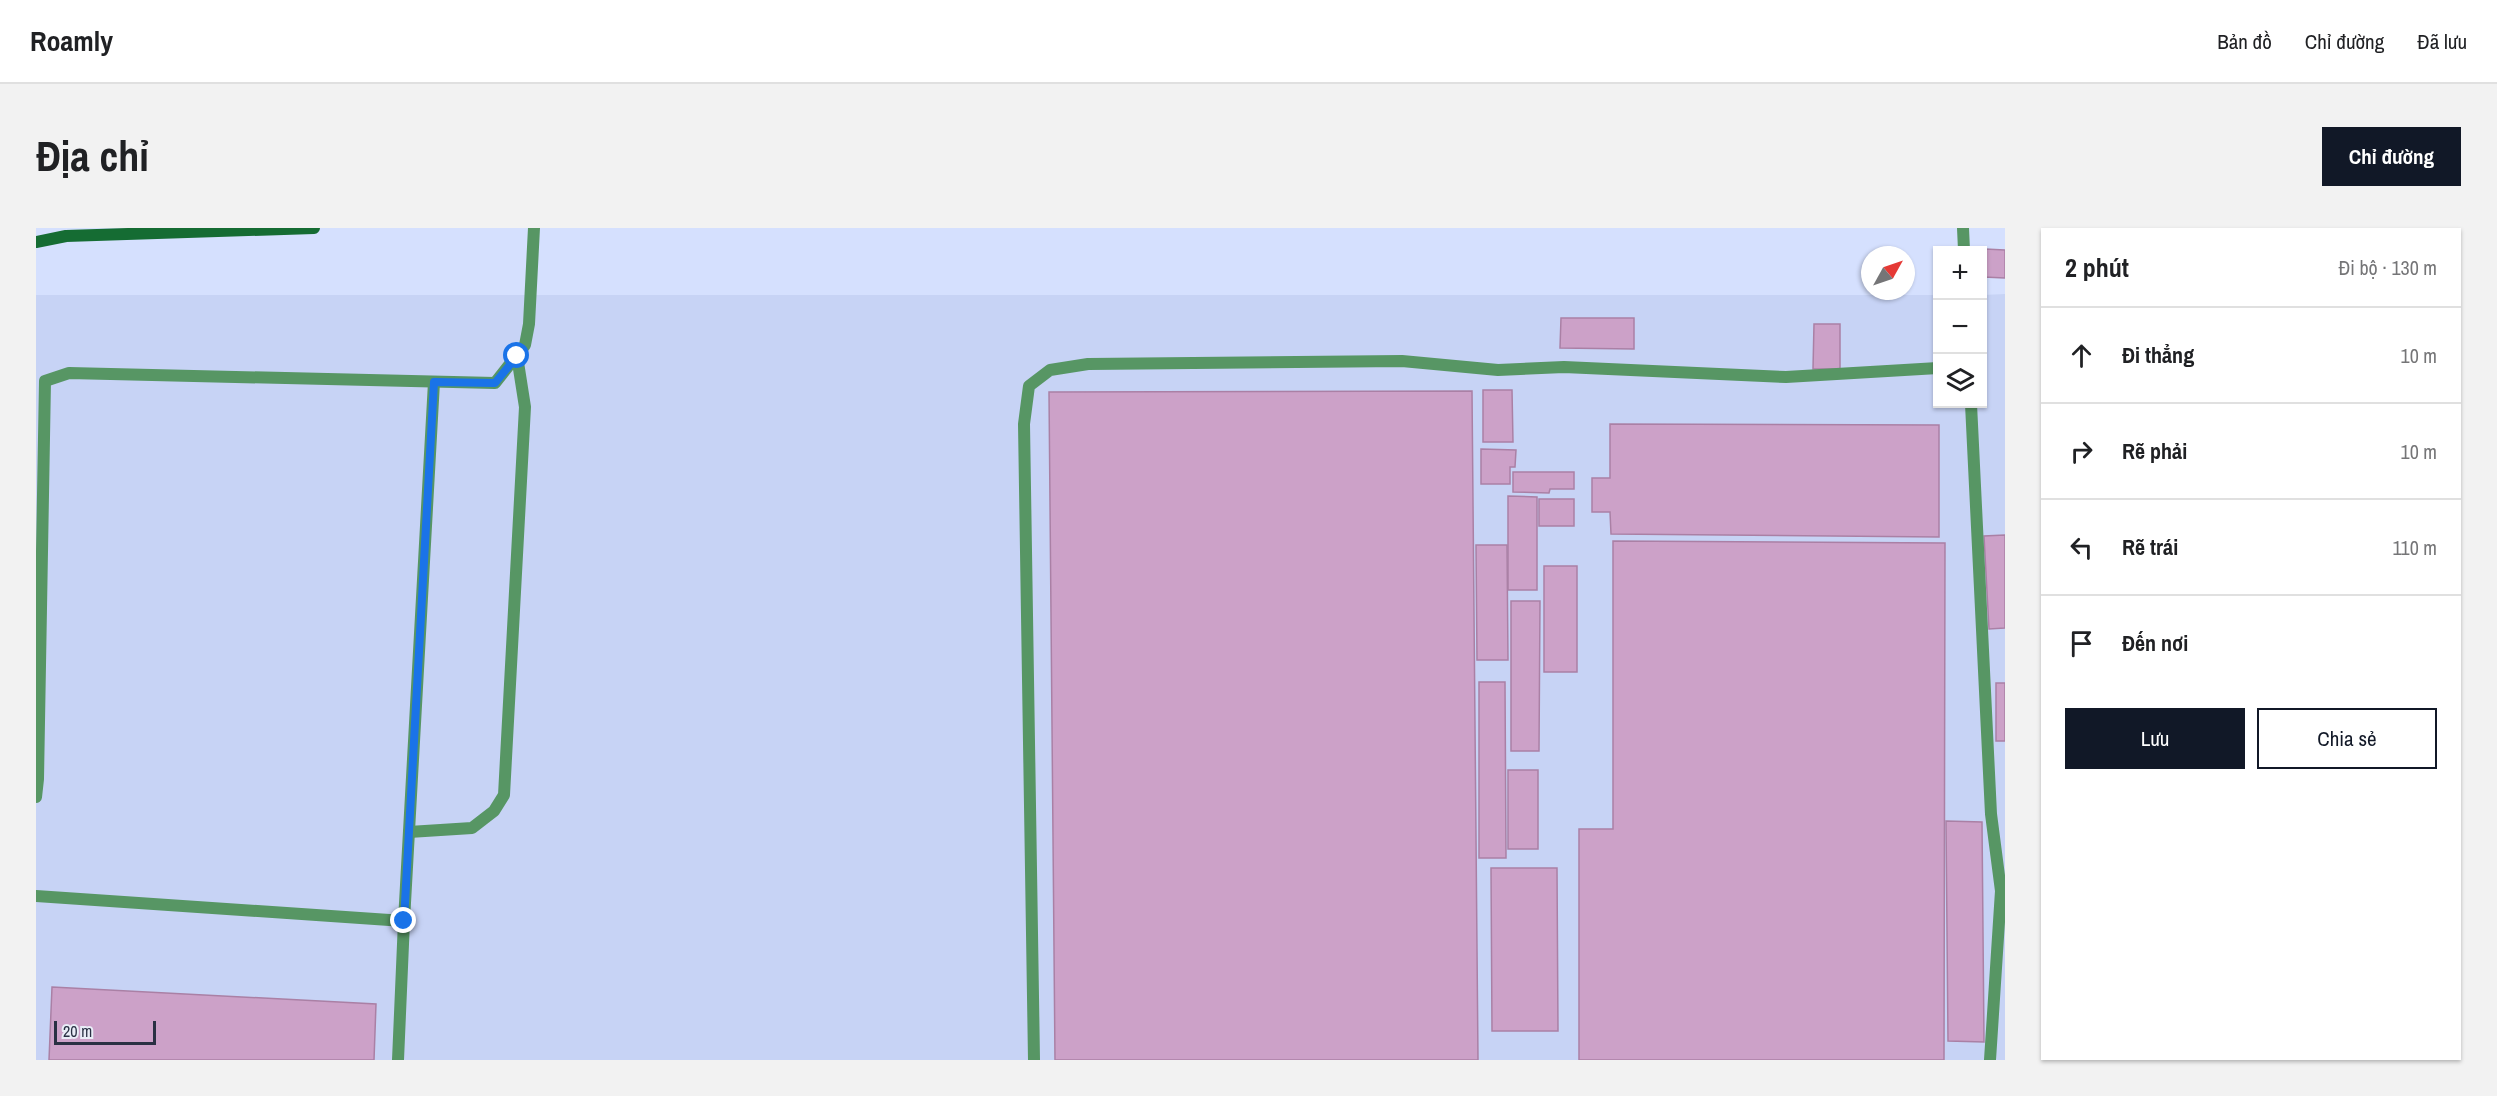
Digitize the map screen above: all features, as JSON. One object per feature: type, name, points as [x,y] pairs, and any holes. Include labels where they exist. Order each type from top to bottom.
[{"type":"main road","points":[[36,242],[66,237],[314,228]]},
{"type":"lane","points":[[36,797],[39,767],[45,381],[69,373],[495,383],[525,345],[529,324],[534,228]]},
{"type":"lane","points":[[1963,228],[1964,246]]},
{"type":"lane","points":[[409,832],[472,828],[494,811],[504,795],[525,407],[517,356]]},
{"type":"lane","points":[[1034,1060],[1024,424],[1029,386],[1050,369],[1088,364],[1402,361],[1498,370],[1564,367],[1786,377],[1933,368]]},
{"type":"lane","points":[[398,1060],[434,382]]},
{"type":"lane","points":[[1971,408],[1991,814],[2001,891],[1990,1060]]},
{"type":"lane","points":[[36,896],[404,921]]},
{"type":"shaded area","points":[[2005,294],[2005,1060],[36,1060],[36,295],[1861,295],[1861,300],[1915,300],[1915,295],[1933,295],[1933,408],[1987,408],[1987,295]]},
{"type":"building","points":[[1987,249],[2005,250],[2005,278],[1987,277]]},
{"type":"building","points":[[1561,318],[1634,318],[1634,349],[1560,348]]},
{"type":"building","points":[[1814,324],[1840,324],[1840,369],[1813,369]]},
{"type":"building","points":[[1483,390],[1512,390],[1513,442],[1483,442]]},
{"type":"building","points":[[1472,391],[1478,1060],[1055,1060],[1049,392]]},
{"type":"building","points":[[1610,424],[1939,425],[1939,537],[1611,534],[1610,512],[1592,512],[1592,478],[1610,478]]},
{"type":"building","points":[[1481,449],[1516,450],[1515,467],[1510,467],[1510,484],[1481,484]]},
{"type":"building","points":[[1513,472],[1574,472],[1574,489],[1550,489],[1549,493],[1513,492]]},
{"type":"building","points":[[1508,496],[1537,497],[1537,590],[1508,590]]},
{"type":"building","points":[[1539,499],[1574,499],[1574,526],[1539,526]]},
{"type":"building","points":[[2005,535],[2005,628],[1989,629],[1984,536]]},
{"type":"building","points":[[1613,541],[1945,543],[1944,1060],[1579,1060],[1579,829],[1613,829]]},
{"type":"building","points":[[1476,545],[1507,545],[1508,660],[1477,660]]},
{"type":"building","points":[[1544,566],[1577,566],[1577,672],[1544,672]]},
{"type":"building","points":[[1511,601],[1540,601],[1539,751],[1511,751]]},
{"type":"building","points":[[1479,682],[1505,682],[1506,858],[1479,858]]},
{"type":"building","points":[[1996,683],[2005,683],[2005,741],[1996,741]]},
{"type":"building","points":[[1508,770],[1538,770],[1538,849],[1508,849]]},
{"type":"building","points":[[1946,821],[1982,822],[1984,1042],[1948,1041]]},
{"type":"building","points":[[1491,868],[1557,868],[1558,1031],[1492,1031]]},
{"type":"building","points":[[52,987],[376,1004],[374,1060],[49,1060]]},
{"type":"route","points":[[404,921],[434,382],[495,383],[517,356]]}]
